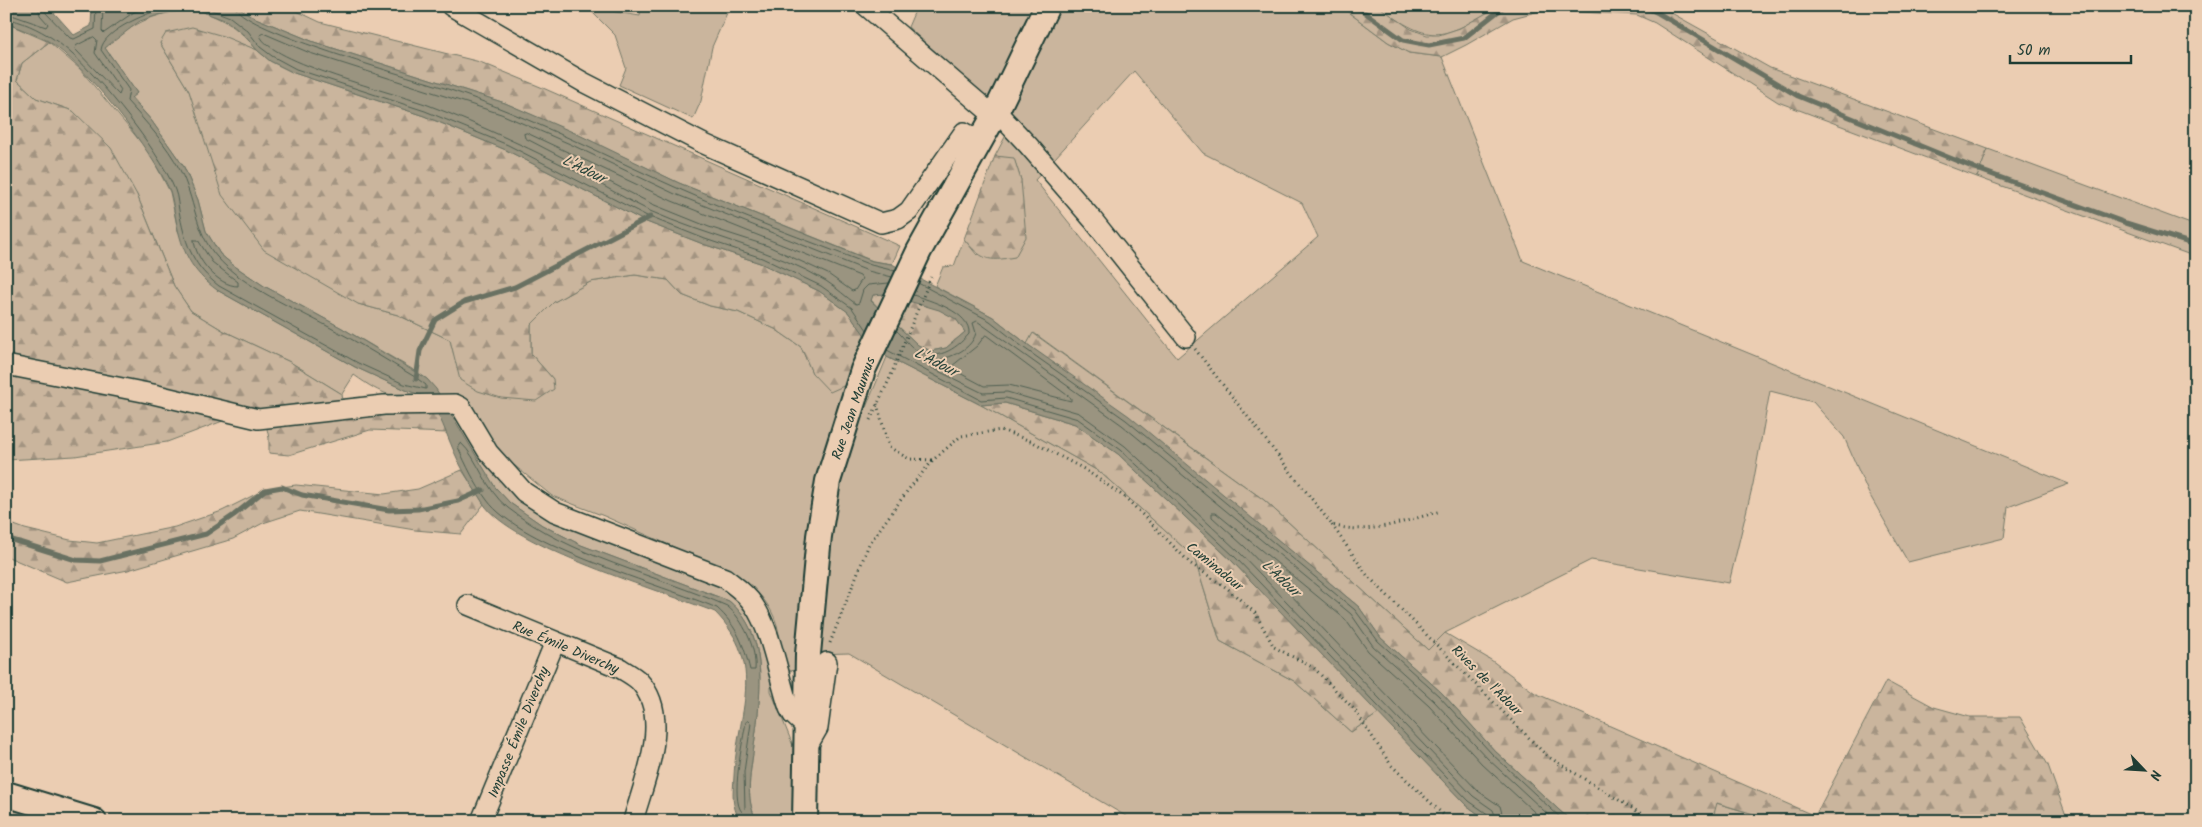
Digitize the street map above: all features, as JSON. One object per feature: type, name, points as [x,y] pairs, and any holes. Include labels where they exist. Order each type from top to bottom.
[{"type":"main road","name":"Rue Jean Maumus","points":[[805,821],[808,654],[822,518],[828,481],[863,370],[919,251],[995,114],[1047,6]]},
{"type":"main road","points":[[6,794],[94,821]]},
{"type":"street","points":[[451,6],[583,82],[702,142],[881,223],[898,219],[909,211],[964,132],[980,141]]},
{"type":"street","points":[[866,6],[995,114],[1028,145],[1086,213],[1186,337]]},
{"type":"street","points":[[6,365],[153,394],[258,419],[384,405],[440,403],[461,407],[488,452],[524,492],[555,512],[725,578],[742,591],[753,603],[764,623],[778,677],[793,715],[806,737],[818,728],[827,662]]},
{"type":"street","name":"Rue Émile Diverchy","points":[[468,605],[620,668],[638,680],[652,701],[655,726],[652,749],[633,821]]},
{"type":"street","name":"Impasse Émile Diverchy","points":[[481,821],[555,642]]},
{"type":"path","points":[[889,380],[932,273]]},
{"type":"path","name":"Rives de l'Adour","points":[[1186,337],[1332,525],[1367,576],[1547,756],[1653,821]]},
{"type":"path","points":[[876,403],[889,447],[909,459],[933,460]]},
{"type":"path","name":"Caminadour","points":[[827,662],[828,648],[869,544],[908,490],[933,460],[961,436],[1001,430],[1033,442],[1084,469],[1119,494],[1191,564],[1226,588],[1255,613],[1274,647],[1314,668],[1354,709],[1392,766],[1450,821]]},
{"type":"path","points":[[1332,525],[1348,530],[1376,530],[1440,511]]},
{"type":"green space","points":[[237,6],[286,6],[320,22],[480,62],[900,246],[892,264],[873,261],[679,183],[505,103],[314,42],[253,17]]},
{"type":"green space","points":[[641,6],[730,6],[712,47],[701,101],[693,119],[619,85],[626,68],[615,35],[587,7],[640,16]]},
{"type":"green space","points":[[917,6],[1039,6],[991,102],[908,27]]},
{"type":"green space","points":[[1052,6],[1340,6],[1388,42],[1409,53],[1442,57],[1523,261],[2069,484],[2008,507],[2004,538],[1908,562],[1868,492],[1844,437],[1813,402],[1770,391],[1753,484],[1729,583],[1591,560],[1445,633],[1428,650],[1264,500],[1034,333],[1027,344],[993,317],[935,286],[943,267],[954,266],[964,239],[977,255],[1021,180],[1014,159],[995,156],[1014,120],[1008,108]],"holes":[[[1134,71],[1203,153],[1302,203],[1318,237],[1177,358],[1035,180]]]},
{"type":"green space","points":[[1340,6],[1378,6],[1411,29],[1427,35],[1439,35],[1460,28],[1499,6],[1659,6],[1770,68],[1988,149],[1977,177],[1778,102],[1655,23],[1637,15],[1543,10],[1513,18],[1442,57],[1409,53],[1388,42]]},
{"type":"green space","points":[[1378,6],[1499,6],[1464,26],[1438,34],[1426,33],[1412,28]]},
{"type":"green space","points":[[198,10],[230,25],[244,35],[257,50],[241,44],[160,43],[189,91],[204,133],[358,304],[398,315],[450,340],[454,355],[553,379],[531,354],[531,325],[554,302],[590,282],[635,275],[668,280],[682,295],[710,306],[738,312],[775,329],[801,347],[812,373],[848,384],[797,670],[789,671],[786,666],[777,625],[767,603],[739,576],[604,516],[552,496],[504,457],[465,405],[442,399],[427,379],[417,372],[342,328],[264,286],[220,254],[206,231],[198,200],[184,167],[151,120],[131,97],[137,93],[105,48],[126,31],[147,19],[158,15]]},
{"type":"green space","points":[[6,23],[49,42],[22,63],[17,80],[36,98],[73,111],[111,148],[137,195],[174,286],[191,311],[224,331],[290,362],[342,394],[345,418],[435,408],[448,433],[370,430],[289,455],[269,453],[269,438],[264,415],[236,416],[167,442],[75,456],[6,460]]},
{"type":"green space","points":[[192,27],[223,36],[257,50],[270,61],[294,73],[424,116],[506,150],[644,221],[703,244],[760,263],[819,291],[848,312],[864,334],[848,384],[830,392],[812,373],[801,347],[775,329],[738,312],[710,306],[682,295],[668,280],[635,275],[590,282],[554,302],[531,325],[531,354],[553,379],[554,389],[536,401],[501,398],[478,391],[460,380],[450,340],[398,315],[358,304],[264,250],[222,195],[189,91],[160,43],[166,33]]},
{"type":"green space","points":[[49,42],[80,69],[149,152],[170,192],[178,231],[217,290],[355,367],[403,389],[429,398],[397,396],[381,392],[354,375],[342,394],[290,362],[224,331],[191,311],[174,286],[137,195],[73,111],[36,98],[17,80],[22,63]]},
{"type":"green space","points":[[1988,149],[2196,226],[2196,257],[1977,177]]},
{"type":"green space","points":[[995,156],[1014,158],[1021,180],[1026,237],[1015,257],[991,259],[981,255],[964,239]]},
{"type":"green space","points":[[873,294],[893,295],[928,304],[956,319],[965,332],[946,348],[931,351],[918,345],[871,300]]},
{"type":"green space","points":[[1033,333],[1264,500],[1428,650],[1445,633],[1491,660],[1535,693],[1815,816],[1886,681],[1934,707],[1970,717],[2020,717],[2048,765],[2068,821],[1777,821],[1717,803],[1712,821],[1571,821],[1495,751],[1442,693],[1381,638],[1359,607],[1229,500],[1027,344]]},
{"type":"green space","points":[[887,357],[981,405],[1100,472],[1194,557],[1220,641],[1294,681],[1351,732],[1379,713],[1466,805],[1488,821],[1134,821],[849,653],[816,654],[836,494],[859,424]]},
{"type":"green space","points":[[1005,403],[1075,424],[1118,454],[1231,560],[1379,713],[1351,732],[1294,681],[1220,641],[1194,557],[1100,472],[981,405]]},
{"type":"green space","points":[[447,409],[458,415],[504,481],[714,581],[743,603],[753,619],[771,671],[771,691],[798,758],[795,821],[757,821],[753,812],[750,794],[750,775],[759,708],[759,669],[757,650],[751,632],[742,615],[729,601],[581,545],[542,525],[510,503],[495,487]]},
{"type":"green space","points":[[462,470],[484,504],[461,534],[415,530],[300,511],[263,523],[233,539],[128,570],[67,582],[6,556],[6,522],[25,529],[70,540],[97,543],[175,527],[222,511],[266,489],[296,485],[384,494],[418,489]]},
{"type":"green space","points":[[1716,803],[1777,821],[1712,821]]},
{"type":"green space","points":[[6,807],[51,821],[6,821]]},
{"type":"water","name":"L'Adour","points":[[6,6],[48,6],[74,35],[91,26],[92,6],[237,6],[253,17],[314,42],[505,103],[575,133],[679,183],[872,261],[892,264],[993,317],[1027,344],[1129,416],[1359,607],[1381,638],[1442,693],[1495,751],[1571,821],[1488,821],[1466,805],[1231,560],[1118,454],[1075,424],[1005,403],[981,405],[887,357],[864,334],[848,312],[819,291],[760,263],[703,244],[644,221],[506,150],[424,116],[294,73],[270,61],[227,21],[198,10],[171,11],[140,21],[105,48],[137,93],[131,98],[151,120],[184,167],[198,200],[206,231],[220,254],[264,286],[342,328],[427,379],[436,389],[495,487],[510,503],[542,525],[581,545],[729,601],[742,615],[751,632],[757,650],[760,688],[750,775],[751,803],[757,821],[740,821],[734,804],[733,789],[736,753],[746,690],[745,671],[741,651],[731,632],[715,612],[590,566],[524,536],[499,519],[483,503],[458,461],[439,416],[429,398],[403,389],[355,367],[217,290],[208,283],[194,268],[185,251],[178,231],[170,191],[161,174],[149,154],[116,110],[80,68],[63,52],[48,41],[6,23]],"holes":[[[885,294],[939,310],[956,319],[965,332],[946,348],[931,351],[918,345],[871,301],[873,295]]]},
{"type":"waterway","points":[[1356,6],[1403,40],[1429,45],[1464,38],[1505,6]]},
{"type":"waterway","points":[[1643,6],[1798,96],[1977,169],[2126,223],[2196,245]]},
{"type":"waterway","points":[[416,379],[420,351],[435,320],[464,302],[515,287],[650,217]]},
{"type":"waterway","points":[[6,538],[76,560],[100,561],[206,534],[234,515],[265,490],[282,487],[302,495],[389,510],[418,509],[458,501],[483,490]]}]
